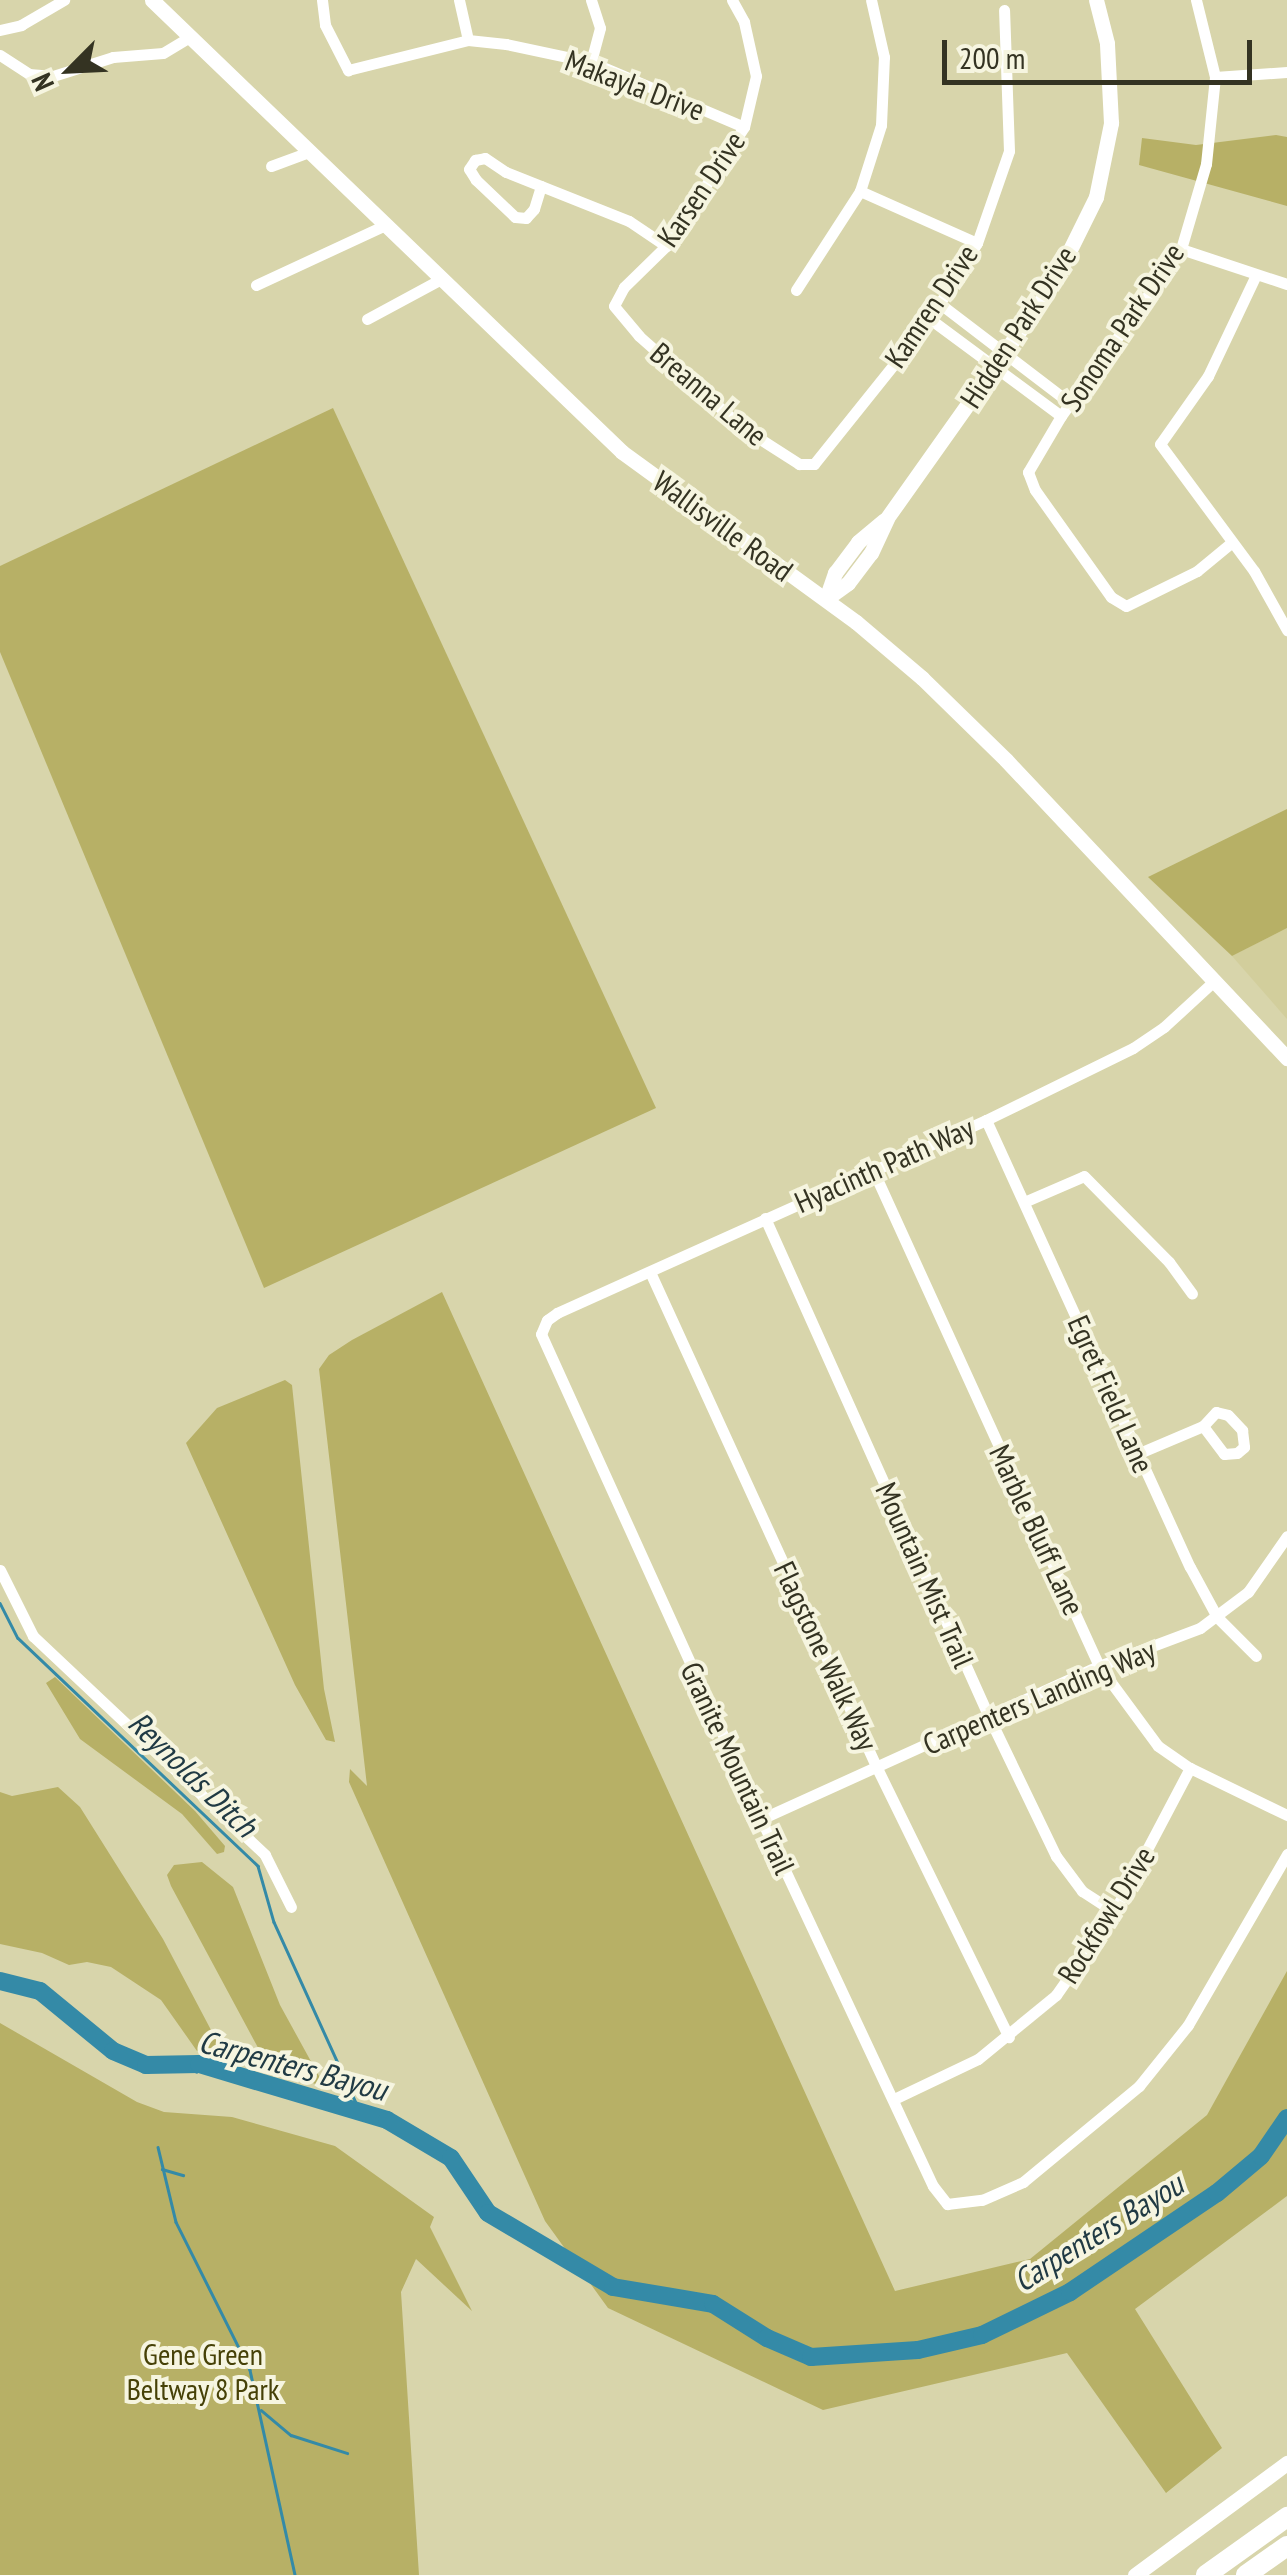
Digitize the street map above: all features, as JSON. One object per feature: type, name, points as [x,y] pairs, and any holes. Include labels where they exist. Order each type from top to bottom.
[{"type":"highway","points":[[1254,2540],[1287,2508]]},
{"type":"highway","points":[[1206,2575],[1287,2518]]},
{"type":"highway","points":[[1246,2575],[1287,2546]]},
{"type":"main road","name":"Wallisville Road","points":[[152,0],[622,452],[826,599],[922,678],[1006,760],[1287,1058]]},
{"type":"main road","name":"Hidden Park Drive","points":[[826,599],[836,573],[858,542],[887,518],[1054,282],[1096,197],[1111,123],[1107,43],[1096,0]]},
{"type":"main road","points":[[1135,2575],[1287,2463]]},
{"type":"street","points":[[0,30],[21,25],[64,0]]},
{"type":"street","name":"Makayla Drive","points":[[322,0],[325,25],[348,70],[468,40],[506,44],[591,62],[744,127]]},
{"type":"street","points":[[458,0],[468,40]]},
{"type":"street","points":[[591,0],[600,28],[591,62]]},
{"type":"street","name":"Karsen Drive","points":[[614,306],[624,287],[666,246],[744,127],[756,76],[744,22],[732,0]]},
{"type":"street","points":[[796,290],[860,191],[882,125],[884,57],[872,0]]},
{"type":"street","name":"Sonoma Park Drive","points":[[1196,0],[1215,77],[1206,164],[1181,249],[1060,416],[1028,472],[1035,490],[1111,597],[1126,606],[1196,571],[1231,543]]},
{"type":"street","name":"Kamren Drive","points":[[814,464],[930,319],[977,243],[1009,151],[1004,10]]},
{"type":"street","points":[[0,56],[29,74],[53,76],[113,57],[164,53],[190,36]]},
{"type":"street","points":[[1215,77],[1287,72]]},
{"type":"street","points":[[271,166],[309,152]]},
{"type":"street","points":[[541,186],[534,210],[526,218],[516,217],[476,180],[470,169],[475,160],[485,158],[629,222],[666,246]]},
{"type":"street","points":[[860,191],[977,243]]},
{"type":"street","points":[[256,285],[385,225]]},
{"type":"street","points":[[1181,249],[1255,277],[1287,284]]},
{"type":"street","points":[[1255,277],[1208,376],[1160,444],[1274,603],[1287,630]]},
{"type":"street","points":[[368,319],[441,279]]},
{"type":"street","points":[[939,303],[1070,403]]},
{"type":"street","name":"Breanna Lane","points":[[614,306],[639,336],[743,428],[799,464],[814,464]]},
{"type":"street","points":[[930,319],[1060,416]]},
{"type":"street","points":[[1274,603],[1287,597]]},
{"type":"street","name":"Hyacinth Path Way","points":[[543,1327],[557,1313],[986,1120],[1133,1048],[1164,1027],[1214,981]]},
{"type":"street","name":"Egret Field Lane","points":[[986,1120],[1137,1454],[1217,1616],[1256,1656]]},
{"type":"street","name":"Marble Bluff Lane","points":[[873,1170],[1099,1666],[1136,1722],[1158,1746],[1190,1768],[1287,1815]]},
{"type":"street","points":[[1024,1202],[1072,1178],[1090,1180],[1170,1262],[1192,1294]]},
{"type":"street","name":"Mountain Mist Trail","points":[[765,1218],[988,1716],[1061,1864],[1082,1890],[1114,1912]]},
{"type":"street","name":"Flagstone Walk Way","points":[[650,1272],[876,1766],[1009,2038]]},
{"type":"street","name":"Granite Mountain Trail","points":[[543,1327],[546,1349],[761,1819],[932,2186],[947,2204],[982,2200],[1022,2182],[1139,2086],[1188,2024],[1287,1854]]},
{"type":"street","points":[[1137,1454],[1203,1426]]},
{"type":"street","name":"Carpenters Landing Way","points":[[761,1819],[1099,1666],[1180,1638],[1217,1616],[1260,1578],[1287,1536]]},
{"type":"street","points":[[0,1570],[33,1636],[265,1856],[291,1907]]},
{"type":"street","name":"Rockfowl Drive","points":[[894,2099],[966,2066],[1009,2038],[1065,1984],[1114,1912],[1190,1768]]},
{"type":"shaded area","points":[[1287,928],[1287,1019],[1232,956]]},
{"type":"green space","points":[[1287,137],[1287,206],[1139,165],[1142,138],[1196,145]]},
{"type":"green space","points":[[333,408],[656,1108],[264,1288],[0,652],[0,566]]},
{"type":"green space","points":[[1287,809],[1287,928],[1232,956],[1148,877]]},
{"type":"green space","points":[[442,1292],[895,2291],[1030,2259],[1207,2115],[1287,1971],[1287,2196],[1135,2309],[1222,2448],[1166,2493],[1067,2353],[823,2410],[608,2308],[545,2221],[349,1782],[350,1769],[367,1786],[319,1369],[329,1355],[352,1340]]},
{"type":"green space","points":[[285,1380],[292,1385],[324,1689],[335,1742],[326,1740],[295,1685],[186,1443],[217,1408]]},
{"type":"green space","points":[[55,1677],[195,1811],[225,1846],[224,1852],[217,1854],[182,1814],[80,1739],[46,1683]]},
{"type":"green space","points":[[58,1787],[80,1807],[163,1939],[220,2047],[213,2053],[197,2051],[161,2000],[111,1967],[87,1962],[69,1965],[42,1953],[0,1944],[0,1792],[12,1796]]},
{"type":"green space","points":[[202,1862],[233,1887],[280,2005],[319,2076],[319,2085],[270,2070],[171,1886],[167,1875],[174,1865]]},
{"type":"green space","name":"Gene Green Beltway 8 Park","points":[[0,2023],[137,2102],[164,2112],[232,2117],[335,2146],[434,2217],[430,2227],[472,2311],[416,2259],[401,2292],[419,2575],[0,2575]]},
{"type":"waterway","name":"Reynolds Ditch","points":[[0,1603],[18,1638],[258,1866],[274,1922],[361,2114]]},
{"type":"waterway","name":"Carpenters Bayou","points":[[0,1981],[40,1991],[113,2051],[146,2065],[199,2064],[387,2120],[451,2158],[488,2213],[613,2287],[713,2304],[767,2338],[811,2357],[918,2350],[982,2335],[1070,2292],[1217,2193],[1261,2156],[1287,2118]]},
{"type":"waterway","name":"Carpenters Bayou","points":[[196,2072],[199,2064]]},
{"type":"waterway","points":[[158,2147],[176,2222],[250,2370],[295,2575]]},
{"type":"waterway","points":[[162,2169],[183,2175]]},
{"type":"waterway","points":[[261,2410],[291,2435],[347,2453]]}]
